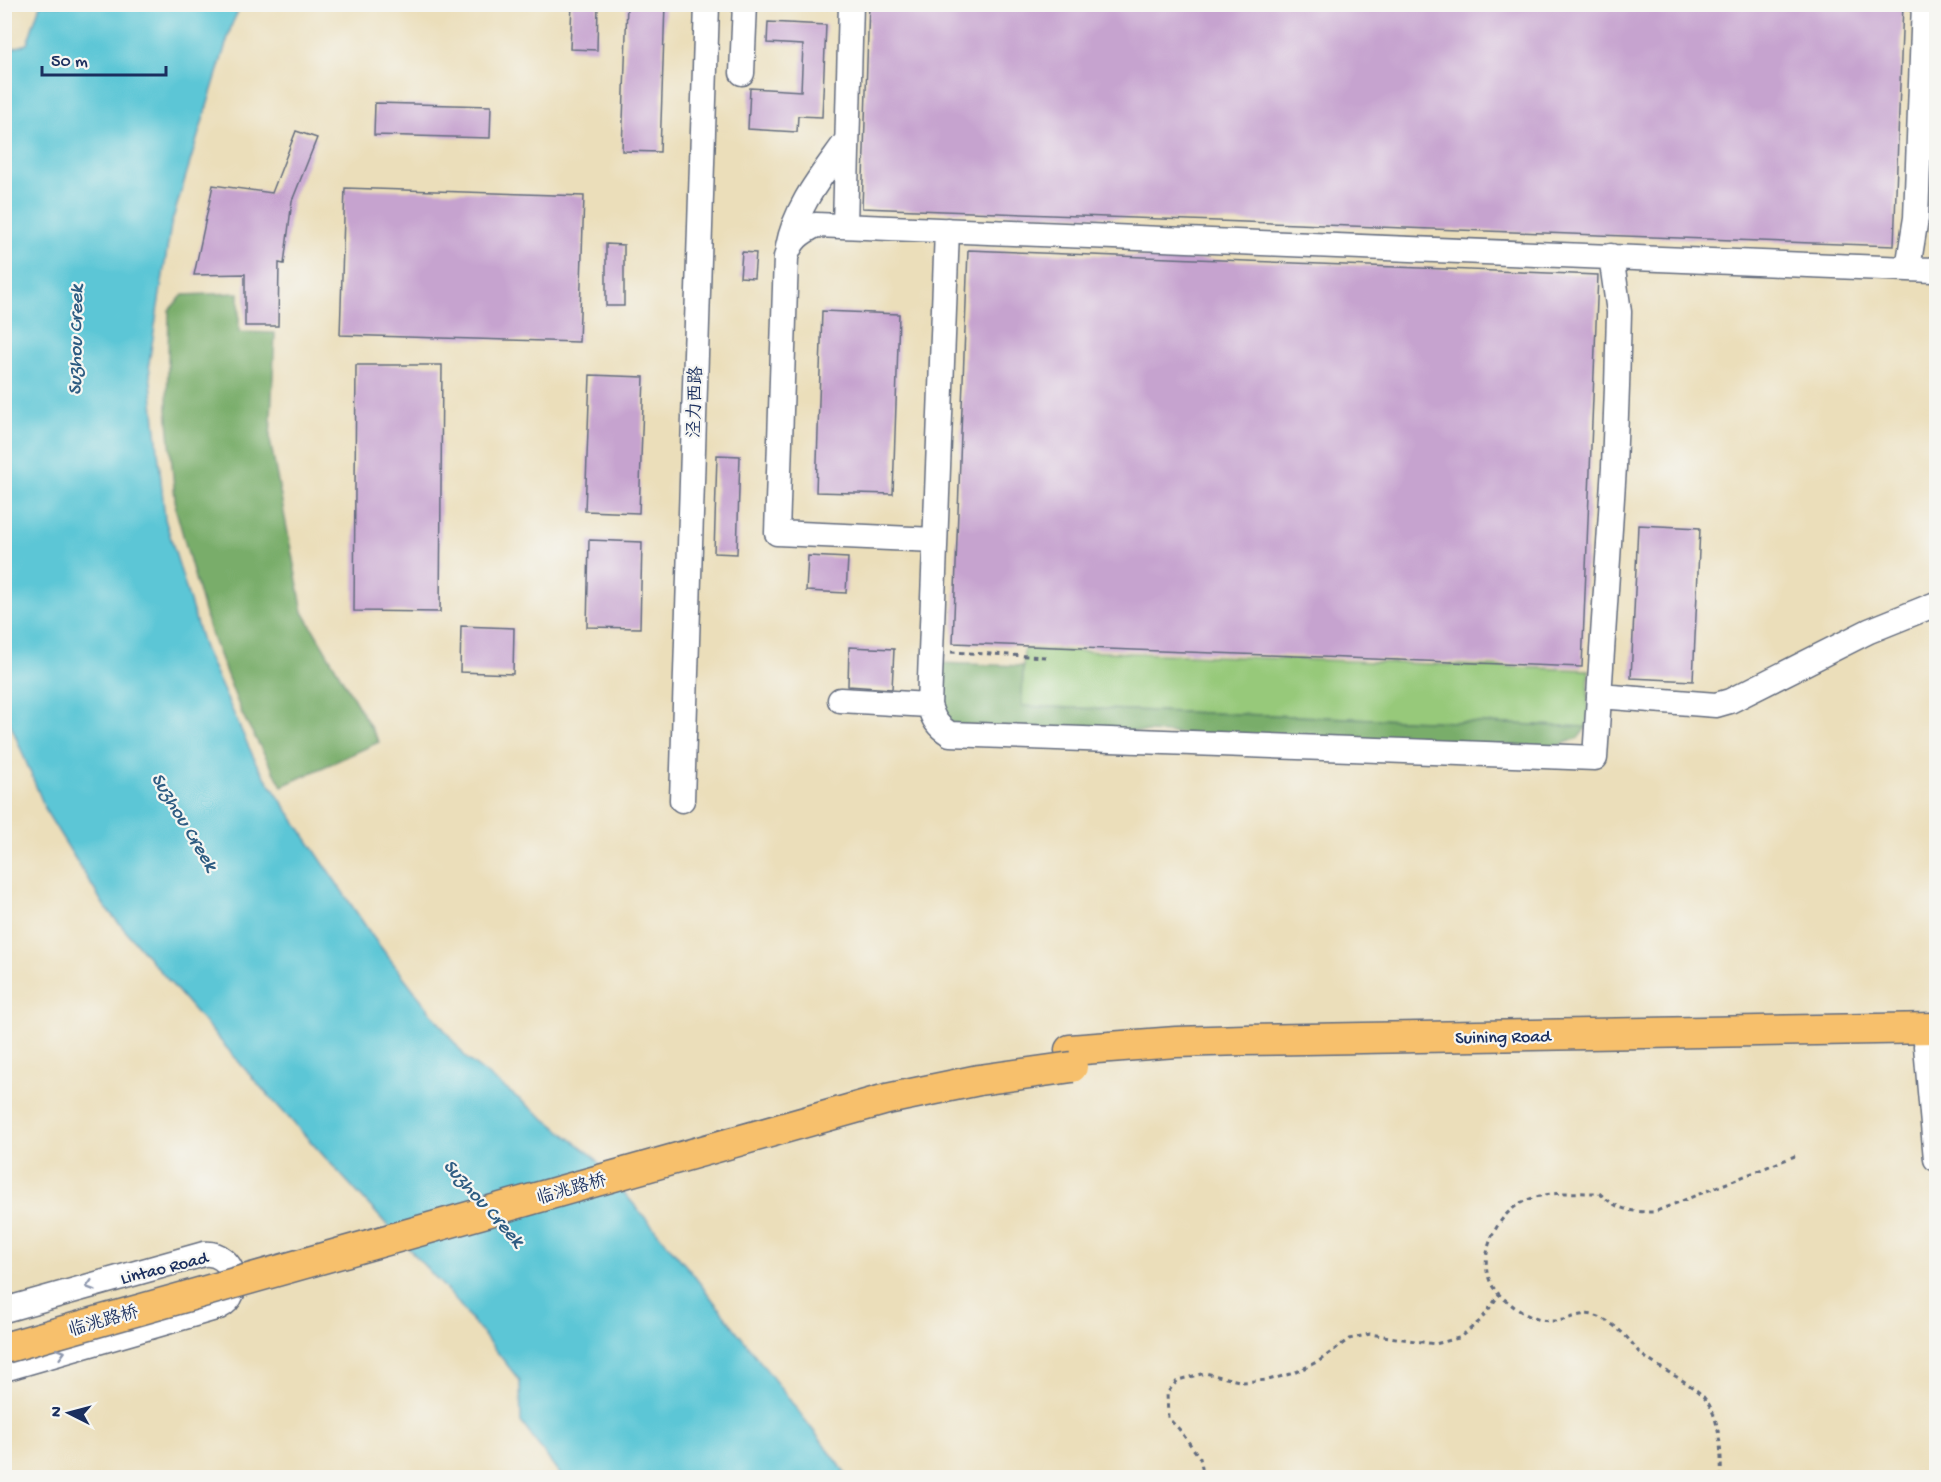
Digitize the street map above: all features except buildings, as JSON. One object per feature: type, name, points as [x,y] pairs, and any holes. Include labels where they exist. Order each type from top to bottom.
[{"type":"main road","name":"Suining Road","points":[[1071,1058],[1176,1060],[1933,1040]]},
{"type":"main road","name":"临洮路桥","points":[[4,1330],[871,1085],[976,1063],[1071,1058]]},
{"type":"main road","name":"临洮路桥","points":[[4,1348],[864,1105],[1071,1058]]},
{"type":"street","name":"泾力西路","points":[[682,800],[707,4]]},
{"type":"street","points":[[742,73],[745,4]]},
{"type":"street","points":[[1908,268],[1916,218],[1924,4]]},
{"type":"street","points":[[845,225],[849,7]]},
{"type":"street","points":[[847,140],[802,205],[794,224],[786,257],[777,532],[935,540]]},
{"type":"street","points":[[786,257],[791,242],[803,232],[816,225],[845,225],[1933,270],[1936,268]]},
{"type":"street","points":[[947,230],[929,705],[933,719],[939,728],[950,734],[1595,758],[1614,467],[1619,312],[1611,256]]},
{"type":"street","points":[[1599,696],[1716,705],[1730,701],[1869,631],[1936,604]]},
{"type":"street","points":[[840,700],[929,705]]},
{"type":"street","points":[[1933,1040],[1936,1159]]},
{"type":"street","name":"Lintao Road","points":[[4,1310],[204,1254],[212,1253],[226,1261],[234,1281],[232,1297],[227,1304],[4,1369]]},
{"type":"path","points":[[931,651],[1047,657]]},
{"type":"path","points":[[1721,1478],[1719,1437],[1712,1411],[1705,1398],[1641,1354],[1610,1324],[1593,1314],[1539,1321],[1499,1295],[1487,1275],[1486,1255],[1494,1230],[1504,1215],[1526,1201],[1554,1193],[1599,1193],[1612,1205],[1633,1212],[1654,1212],[1794,1156]]},
{"type":"path","points":[[1204,1478],[1200,1458],[1168,1418],[1167,1393],[1178,1380],[1205,1373],[1243,1382],[1268,1380],[1294,1373],[1319,1361],[1349,1339],[1370,1334],[1435,1344],[1459,1338],[1481,1320],[1499,1295]]},
{"type":"green space","points":[[239,293],[239,332],[275,333],[270,440],[303,612],[379,742],[282,786],[242,714],[209,629],[176,510],[167,409],[169,310],[183,295]]},
{"type":"green space","points":[[1024,649],[1589,670],[1587,727],[1021,706]]},
{"type":"green space","points":[[938,663],[1023,666],[1022,706],[1587,727],[1578,738],[1555,747],[954,725],[938,708]]},
{"type":"water","name":"Suzhou Creek","points":[[40,5],[241,5],[232,24],[171,225],[149,363],[165,519],[204,648],[257,765],[373,937],[467,1059],[592,1155],[692,1273],[847,1477],[562,1477],[521,1422],[520,1381],[455,1299],[257,1083],[105,907],[47,813],[4,705],[4,71],[8,50],[27,44]]}]
